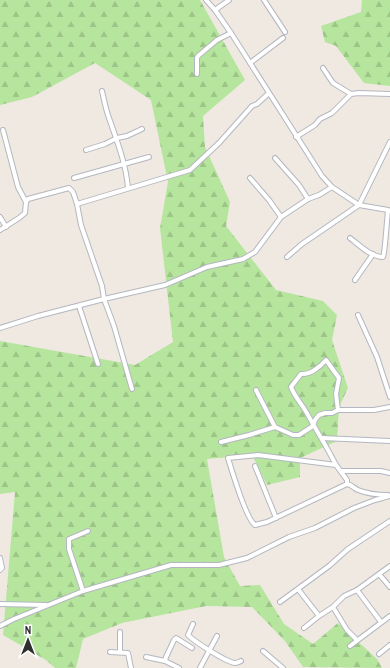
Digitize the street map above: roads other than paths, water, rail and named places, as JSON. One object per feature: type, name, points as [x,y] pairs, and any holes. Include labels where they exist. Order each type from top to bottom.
[{"type":"street","points":[[206,0],[231,33],[316,169],[332,187],[359,205],[389,209],[385,254],[382,257],[373,254],[350,238]]},
{"type":"street","points":[[215,10],[229,0]]},
{"type":"street","points":[[264,0],[286,32]]},
{"type":"street","points":[[197,74],[198,56],[218,40],[231,33]]},
{"type":"street","points":[[250,63],[283,38]]},
{"type":"street","points":[[323,68],[333,83],[352,94],[390,94]]},
{"type":"street","points":[[102,91],[124,164],[128,188]]},
{"type":"street","points":[[77,204],[190,170],[219,143],[252,106],[257,104],[269,93]]},
{"type":"street","points":[[296,137],[315,125],[320,119],[332,113],[352,94]]},
{"type":"street","points":[[86,150],[142,129]]},
{"type":"street","points":[[0,230],[25,213],[26,202],[18,188],[3,130]]},
{"type":"street","points":[[288,257],[302,244],[359,205],[390,142]]},
{"type":"street","points":[[74,178],[149,157]]},
{"type":"street","points":[[275,158],[299,185],[308,199]]},
{"type":"street","points":[[250,178],[281,217]]},
{"type":"street","points":[[0,328],[38,316],[164,285],[207,267],[243,259],[255,252],[281,217],[308,199],[319,196],[332,187]]},
{"type":"street","points":[[26,202],[28,199],[69,188],[73,192],[81,225],[102,286],[104,299],[114,326],[132,389]]},
{"type":"street","points":[[0,217],[6,227]]},
{"type":"street","points":[[355,280],[373,254]]},
{"type":"street","points":[[79,306],[98,364]]},
{"type":"street","points":[[358,315],[380,366],[390,397]]},
{"type":"street","points":[[338,410],[336,394],[339,378],[326,360],[322,365],[309,373],[304,375],[301,374],[291,387],[297,399],[309,416],[313,426],[322,438],[336,465],[342,471],[347,480],[347,484]]},
{"type":"street","points":[[256,390],[275,427],[293,435],[299,434],[313,426],[319,415],[325,412],[332,413],[338,410],[374,410],[390,407]]},
{"type":"street","points":[[222,442],[275,427]]},
{"type":"street","points":[[322,438],[390,441]]},
{"type":"street","points":[[336,465],[258,455],[228,458],[253,524],[259,524],[276,518],[347,484],[370,494],[390,495]]},
{"type":"street","points":[[255,466],[276,518]]},
{"type":"street","points":[[342,471],[381,471],[390,473]]},
{"type":"street","points":[[0,626],[83,591],[171,565],[219,565],[247,558],[289,537],[315,528],[354,508],[390,495]]},
{"type":"street","points":[[280,602],[329,566],[343,553],[390,520]]},
{"type":"street","points":[[83,591],[69,549],[69,539],[88,531]]},
{"type":"street","points":[[0,558],[2,568],[0,570]]},
{"type":"street","points":[[304,628],[318,616],[333,607],[344,596],[357,590],[390,566]]},
{"type":"street","points":[[379,574],[390,587]]},
{"type":"street","points":[[298,588],[318,616]]},
{"type":"street","points":[[357,590],[381,622]]},
{"type":"street","points":[[0,604],[49,605]]},
{"type":"street","points":[[333,607],[347,630],[357,640]]},
{"type":"street","points":[[350,646],[390,616]]},
{"type":"street","points":[[193,624],[188,635],[225,659],[234,662],[241,661]]},
{"type":"street","points":[[120,632],[120,652]]},
{"type":"street","points":[[200,668],[217,636]]},
{"type":"street","points":[[166,661],[168,652],[176,638],[192,648]]},
{"type":"street","points":[[379,654],[390,645]]},
{"type":"street","points":[[263,651],[284,668]]},
{"type":"street","points":[[110,652],[128,654],[131,668]]},
{"type":"street","points":[[146,657],[166,661],[179,668]]}]
